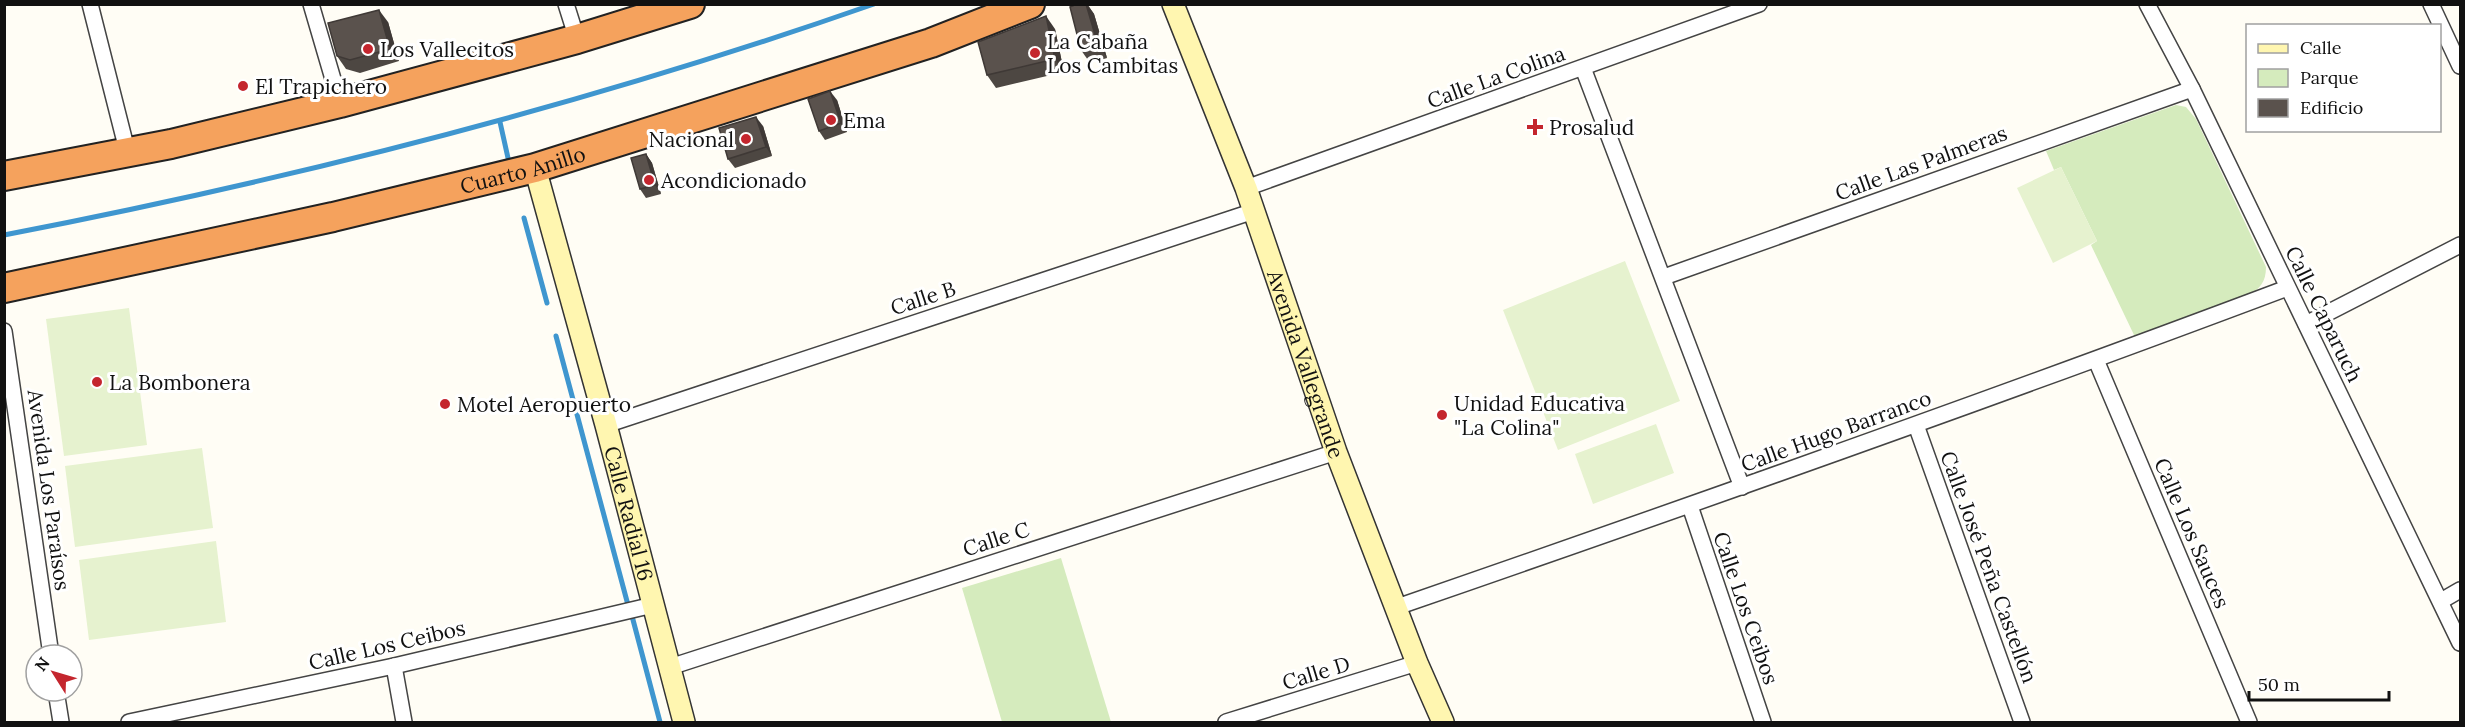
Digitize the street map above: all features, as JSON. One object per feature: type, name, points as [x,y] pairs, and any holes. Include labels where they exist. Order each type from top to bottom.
[{"type":"highway","points":[[4,176],[128,154],[340,103],[577,39],[690,4]]},
{"type":"highway","name":"Cuarto Anillo","points":[[4,288],[333,218],[535,168],[931,43],[1030,4]]},
{"type":"street","points":[[90,4],[128,154]]},
{"type":"street","points":[[311,4],[340,103]]},
{"type":"street","points":[[566,4],[577,39]]},
{"type":"street","name":"Avenida Vallegrande","points":[[1173,4],[1246,188],[1336,452],[1417,663],[1443,723]]},
{"type":"street","name":"Calle La Colina","points":[[1246,188],[1760,4]]},
{"type":"street","name":"Calle Caparuch","points":[[2147,4],[2192,89],[2460,643]]},
{"type":"street","points":[[2431,4],[2440,24]]},
{"type":"street","points":[[2441,25],[2460,66]]},
{"type":"street","points":[[1583,68],[1742,487]]},
{"type":"street","name":"Calle Las Palmeras","points":[[1664,277],[2192,89]]},
{"type":"street","name":"Calle Radial 16","points":[[535,168],[606,425],[684,723]]},
{"type":"street","name":"Calle B","points":[[606,425],[1254,211]]},
{"type":"street","points":[[2306,324],[2460,245]]},
{"type":"street","name":"Calle Hugo Barranco","points":[[1397,608],[1916,425],[2287,288]]},
{"type":"street","name":"Avenida Los Paraísos","points":[[4,331],[49,643]]},
{"type":"street","name":"Calle Los Sauces","points":[[2096,360],[2249,723]]},
{"type":"street","name":"Calle José Peña Castellón","points":[[1916,425],[2022,723]]},
{"type":"street","name":"Calle C","points":[[670,667],[1336,452]]},
{"type":"street","name":"Calle Los Ceibos","points":[[1690,506],[1763,723]]},
{"type":"street","points":[[2440,600],[2460,590]]},
{"type":"street","name":"Calle Los Ceibos","points":[[129,723],[394,666],[653,605]]},
{"type":"street","name":"Calle D","points":[[1226,723],[1417,663]]},
{"type":"street","points":[[394,666],[404,723]]},
{"type":"street","points":[[58,703],[61,723]]},
{"type":"green space","points":[[2176,105],[2186,107],[2196,119],[2266,267],[2266,272],[2261,284],[2247,296],[2135,337],[2091,245],[2097,241],[2061,167],[2054,170],[2046,151]]},
{"type":"green space","points":[[2061,167],[2097,241],[2053,263],[2017,188]]},
{"type":"green space","points":[[1625,261],[1680,401],[1558,450],[1503,310]]},
{"type":"green space","name":"La Bombonera","points":[[129,308],[147,445],[64,456],[46,319]]},
{"type":"green space","points":[[1656,424],[1674,473],[1593,504],[1575,454]]},
{"type":"green space","points":[[202,448],[213,528],[75,547],[65,466]]},
{"type":"green space","points":[[216,541],[226,622],[89,640],[79,560]]},
{"type":"green space","points":[[1061,558],[1111,722],[1002,722],[962,588]]},
{"type":"building","points":[[1086,4],[1098,45],[1081,50],[1070,7]]},
{"type":"building","points":[[379,10],[390,49],[350,60],[337,56],[328,23]]},
{"type":"building","points":[[1046,16],[1055,59],[987,75],[978,42]]},
{"type":"building","points":[[830,91],[841,123],[819,131],[808,99]]},
{"type":"building","points":[[756,117],[766,147],[728,159],[719,128]]},
{"type":"building","points":[[646,154],[655,185],[640,189],[631,158]]},
{"type":"waterway","points":[[4,235],[225,189],[443,135],[660,74],[874,4]]},
{"type":"waterway","points":[[500,122],[508,158]]},
{"type":"waterway","points":[[524,218],[547,303]]},
{"type":"waterway","points":[[556,336],[628,605]]},
{"type":"waterway","points":[[632,616],[660,722]]},
{"type":"place","name":"Los Vallecitos","points":[[368,49]]},
{"type":"place","name":"La Cabaña Los Cambitas","points":[[1035,53]]},
{"type":"place","name":"El Trapichero","points":[[243,86]]},
{"type":"place","name":"Ema","points":[[831,120]]},
{"type":"place","name":"Prosalud","points":[[1535,127]]},
{"type":"place","name":"Nacional","points":[[746,139]]},
{"type":"place","name":"Acondicionado","points":[[649,180]]},
{"type":"place","name":"La Bombonera","points":[[97,382]]},
{"type":"place","name":"Motel Aeropuerto","points":[[445,404]]},
{"type":"place","name":"Unidad Educativa \"La Colina\"","points":[[1442,415]]}]
